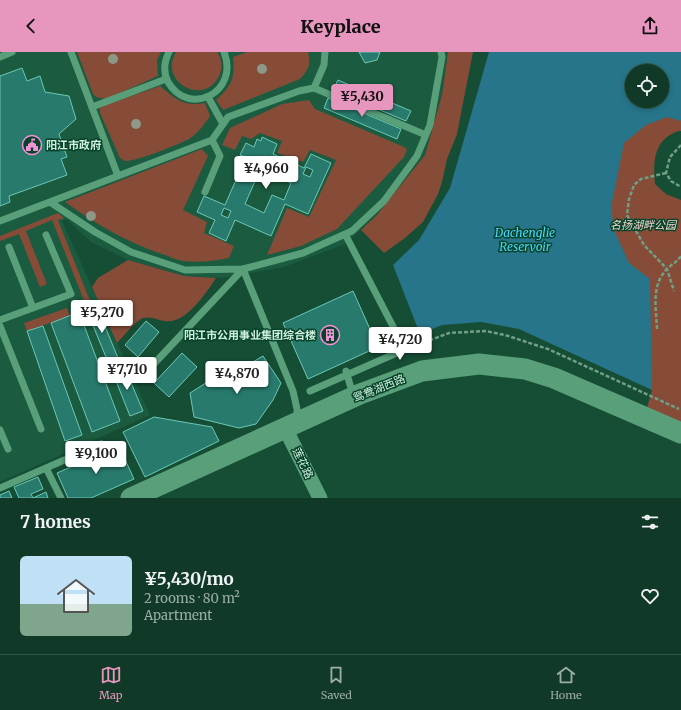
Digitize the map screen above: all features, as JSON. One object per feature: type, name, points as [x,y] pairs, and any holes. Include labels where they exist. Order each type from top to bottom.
[{"type":"main road","name":"鸳鸯湖西路","points":[[162,498],[354,398],[422,371],[479,364],[525,369],[554,378],[681,433]]},
{"type":"main road","name":"鸳鸯湖西路","points":[[131,498],[291,430],[418,382],[481,374],[525,382],[681,448]]},
{"type":"street","name":"莲花路","points":[[291,430],[320,498]]},
{"type":"lane","points":[[0,57],[12,52]]},
{"type":"lane","points":[[71,52],[118,176]]},
{"type":"lane","points":[[169,52],[164,69],[166,79],[171,87],[179,94],[188,98],[198,99],[208,97],[218,91],[224,82],[228,72],[227,53]]},
{"type":"lane","points":[[314,88],[324,65],[325,52]]},
{"type":"lane","points":[[50,202],[95,232],[131,252],[185,270],[243,269],[303,253],[352,231],[384,201],[417,156],[430,125],[442,52]]},
{"type":"lane","points":[[92,107],[166,79]]},
{"type":"lane","points":[[0,221],[212,140],[228,117],[299,91],[314,88],[426,135]]},
{"type":"lane","points":[[208,97],[223,124]]},
{"type":"lane","points":[[205,192],[220,156],[212,140]]},
{"type":"lane","points":[[346,234],[399,338]]},
{"type":"lane","points":[[0,320],[71,294],[46,235]]},
{"type":"lane","points":[[10,247],[33,308]]},
{"type":"lane","points":[[150,368],[243,269]]},
{"type":"lane","points":[[243,269],[293,391],[297,408],[291,430]]},
{"type":"lane","points":[[0,326],[42,429]]},
{"type":"lane","points":[[310,392],[346,373],[399,352]]},
{"type":"lane","points":[[346,373],[354,398]]},
{"type":"lane","points":[[0,430],[8,449]]},
{"type":"lane","points":[[0,488],[101,444]]},
{"type":"lane","points":[[46,468],[61,498]]},
{"type":"path","points":[[681,145],[670,157],[666,173],[671,181],[681,187]]},
{"type":"path","points":[[666,173],[641,178],[634,185],[629,199],[627,215],[644,245],[667,269],[674,292]]},
{"type":"path","points":[[657,329],[656,294],[658,282],[667,269],[677,262],[681,256]]},
{"type":"shaded area","name":"阳江市政府","points":[[0,52],[448,52],[442,95],[425,155],[376,216],[345,244],[284,267],[221,278],[184,276],[128,260],[91,242],[66,219],[62,221],[150,415],[0,482]]},
{"type":"green space","points":[[77,52],[161,52],[157,60],[158,76],[106,99],[96,97],[93,94]]},
{"type":"green space","points":[[176,52],[217,52],[221,64],[219,76],[212,85],[203,90],[194,90],[185,87],[178,81],[173,73],[172,63]]},
{"type":"green space","points":[[247,52],[308,52],[309,64],[300,79],[223,110],[216,100],[229,86],[233,76],[233,57]]},
{"type":"green space","points":[[448,52],[473,52],[457,134],[447,159],[442,182],[438,194],[423,222],[405,238],[384,253],[361,230],[376,216],[425,155],[442,95]]},
{"type":"green space","points":[[160,86],[170,95],[185,103],[205,103],[210,116],[201,129],[189,139],[147,156],[125,161],[120,158],[100,113],[100,107]]},
{"type":"green space","points":[[309,100],[315,109],[407,149],[404,157],[337,229],[301,246],[267,255],[287,208],[309,217],[336,160],[310,150],[303,162],[277,153],[282,141],[260,133],[251,139],[242,136],[235,150],[222,145],[230,128],[282,104]]},
{"type":"green space","name":"名扬湖畔公园","points":[[681,110],[681,131],[670,135],[660,144],[655,157],[654,171],[655,184],[666,194],[681,200],[681,433],[645,415],[652,390],[651,381],[601,224],[615,136]]},
{"type":"green space","points":[[202,149],[208,156],[183,210],[207,222],[204,233],[234,246],[229,258],[200,262],[189,262],[175,259],[124,238],[88,218],[65,202]]},
{"type":"green space","points":[[58,213],[64,218],[58,220],[90,301],[85,303],[52,220],[26,231],[47,284],[40,287],[19,234],[0,241],[0,236]]},
{"type":"green space","points":[[128,260],[184,276],[216,278],[207,292],[194,307],[180,318],[173,321],[150,318],[141,319],[132,326],[117,343],[92,287],[98,278]]},
{"type":"green space","points":[[67,308],[70,316],[27,331],[24,323]]},
{"type":"water","name":"Dachenglie Reservoir","points":[[489,52],[681,52],[681,121],[667,117],[646,125],[624,143],[611,207],[614,230],[629,263],[650,279],[652,390],[519,329],[481,322],[442,325],[420,334],[393,265],[419,240],[450,188]]},
{"type":"building","points":[[359,52],[380,52],[377,60],[365,63]]},
{"type":"building","name":"阳江市政府","points":[[22,68],[27,81],[40,76],[45,92],[69,96],[76,119],[59,134],[67,157],[61,159],[67,175],[9,196],[10,202],[0,206],[0,76]]},
{"type":"building","points":[[338,80],[411,111],[406,121],[333,90]]},
{"type":"building","points":[[328,98],[401,129],[397,139],[324,108]]},
{"type":"building","points":[[262,137],[277,144],[273,154],[304,168],[311,154],[331,163],[308,214],[285,204],[271,236],[235,220],[226,241],[209,233],[215,220],[197,212],[204,196],[225,205],[246,157],[240,155],[246,143],[254,147],[257,139],[261,141]],"holes":[[[264,156],[271,159],[268,166],[260,163]],[[306,167],[313,170],[310,177],[303,174]],[[260,170],[291,183],[284,200],[272,195],[264,213],[245,204]],[[224,208],[231,211],[228,218],[221,215]]]},
{"type":"building","name":"阳江市公用事业集团综合楼","points":[[353,291],[378,347],[308,379],[283,323]]},
{"type":"building","points":[[97,307],[118,358],[108,362],[87,311]]},
{"type":"building","points":[[79,312],[120,421],[92,432],[51,323]]},
{"type":"building","points":[[146,321],[159,332],[138,357],[125,345]]},
{"type":"building","points":[[43,326],[82,435],[65,441],[27,331]]},
{"type":"building","points":[[182,353],[197,367],[169,397],[154,383]]},
{"type":"building","points":[[263,356],[281,383],[273,400],[256,424],[239,428],[194,417],[190,393],[231,367],[236,372]]},
{"type":"building","points":[[124,366],[143,411],[130,416],[112,371]]},
{"type":"building","points":[[154,417],[212,427],[219,441],[145,477],[123,432]]},
{"type":"building","points":[[119,446],[134,479],[91,498],[68,498],[57,473]]},
{"type":"building","points":[[38,477],[43,489],[31,494],[33,498],[19,498],[14,487]]},
{"type":"building","points":[[9,491],[12,498],[0,498],[0,495]]},
{"type":"building","points":[[46,492],[48,498],[33,498]]},
{"type":"place","name":"阳江市政府","points":[[32,145]]},
{"type":"place","name":"阳江市公用事业集团综合楼","points":[[330,335]]}]
